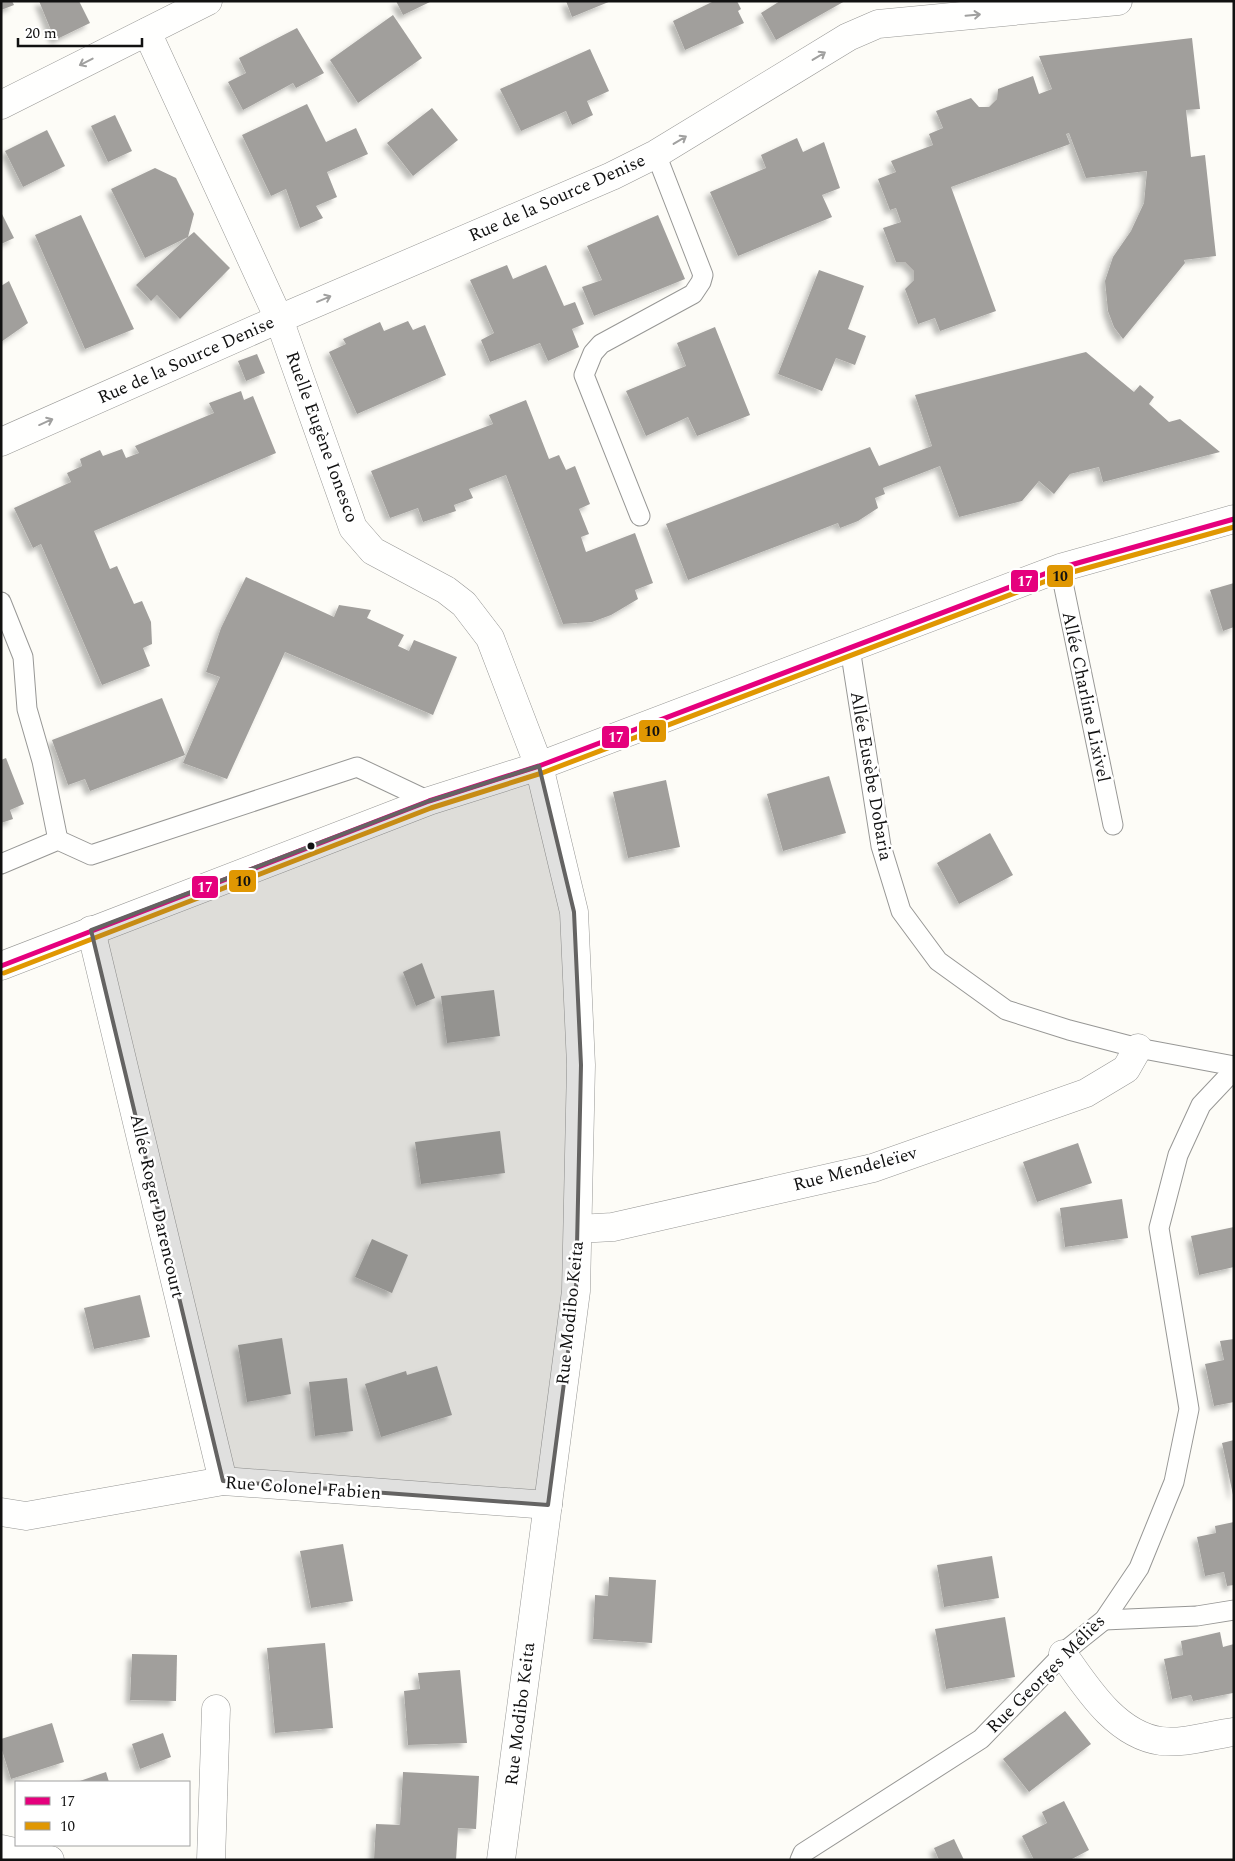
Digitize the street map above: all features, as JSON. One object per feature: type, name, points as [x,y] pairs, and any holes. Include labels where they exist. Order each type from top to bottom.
[{"type":"street","points":[[1,105],[208,1]]},
{"type":"street","name":"Rue de la Source Denise","points":[[1,442],[279,318],[612,176],[656,154],[848,38],[878,24],[1118,1]]},
{"type":"street","name":"Ruelle Eugène Ionesco","points":[[147,32],[279,318],[354,528],[373,551],[446,590],[464,604],[490,638],[539,766]]},
{"type":"street","points":[[1,966],[429,801],[539,766],[1060,568],[1234,519]]},
{"type":"street","name":"Rue Modibo Keita","points":[[501,1860],[576,1292],[581,1065],[574,912],[539,766]]},
{"type":"street","name":"Allée Roger Darencourt","points":[[91,930],[223,1481]]},
{"type":"street","name":"Rue Mendeleïev","points":[[578,1229],[613,1227],[873,1168],[1086,1093],[1126,1069],[1138,1048]]},
{"type":"street","name":"Rue Colonel Fabien","points":[[1,1512],[26,1516],[223,1481],[548,1505]]},
{"type":"street","points":[[1063,1654],[1089,1690],[1114,1718],[1140,1736],[1162,1742],[1234,1732]]},
{"type":"street","points":[[211,1860],[216,1710]]},
{"type":"street","points":[[1,1849],[50,1860]]},
{"type":"lane","points":[[640,516],[584,375],[587,364],[601,344],[693,294],[701,282],[703,275],[656,154]]},
{"type":"lane","name":"Allée Charline Lixivel","points":[[1060,568],[1113,825]]},
{"type":"lane","points":[[1,602],[22,657],[27,709],[42,761],[58,840]]},
{"type":"lane","name":"Allée Eusèbe Dobaria","points":[[850,648],[881,846],[900,911],[938,961],[1006,1010],[1069,1030],[1138,1048],[1234,1066]]},
{"type":"lane","points":[[1,864],[58,840],[91,855],[357,767],[429,801]]},
{"type":"lane","name":"Rue Georges Méliès","points":[[800,1860],[803,1853],[981,1739],[1063,1654],[1104,1620],[1139,1568],[1174,1482],[1190,1409],[1159,1228],[1182,1146],[1201,1105],[1234,1070]]},
{"type":"lane","points":[[1104,1620],[1197,1616],[1234,1610]]},
{"type":"highlighted area","points":[[539,766],[574,912],[581,1065],[576,1291],[548,1505],[223,1481],[91,930],[429,801]]},
{"type":"building","points":[[1,1],[12,1],[14,5],[1,10]]},
{"type":"building","points":[[39,1],[79,1],[90,23],[55,40]]},
{"type":"building","points":[[396,1],[432,1],[403,15]]},
{"type":"building","points":[[566,1],[611,1],[572,17]]},
{"type":"building","points":[[714,1],[737,1],[741,9],[738,11],[744,23],[685,50],[673,21]]},
{"type":"building","points":[[780,1],[845,1],[776,40],[761,13]]},
{"type":"building","points":[[393,15],[422,58],[358,103],[330,60]]},
{"type":"building","points":[[297,28],[324,73],[296,88],[293,83],[243,110],[228,82],[246,73],[239,58]]},
{"type":"building","points":[[1192,38],[1200,109],[1186,110],[1191,157],[1205,155],[1216,256],[1184,260],[1185,263],[1123,339],[1114,327],[1108,311],[1105,281],[1113,257],[1131,231],[1144,203],[1147,171],[1086,178],[1069,133],[1066,134],[1070,144],[951,187],[996,311],[940,331],[935,318],[918,324],[905,289],[914,280],[914,271],[905,262],[896,262],[883,228],[901,222],[896,208],[890,210],[878,179],[896,172],[891,161],[933,145],[929,134],[943,128],[936,111],[971,98],[979,107],[989,107],[997,99],[998,89],[1033,76],[1039,94],[1052,89],[1039,56]]},
{"type":"building","points":[[590,49],[609,91],[587,101],[593,115],[572,125],[566,111],[521,131],[500,89]]},
{"type":"building","points":[[307,104],[326,142],[356,128],[368,154],[327,172],[337,197],[316,206],[323,218],[300,228],[286,189],[271,196],[242,135]]},
{"type":"building","points":[[432,108],[458,140],[413,176],[387,143]]},
{"type":"building","points":[[115,115],[132,151],[108,162],[91,126]]},
{"type":"building","points":[[47,130],[65,166],[23,187],[5,151]]},
{"type":"building","points":[[797,138],[803,152],[824,142],[840,188],[822,195],[832,217],[738,256],[710,192],[766,168],[761,155]]},
{"type":"building","points":[[155,168],[176,178],[194,214],[188,237],[145,258],[111,189]]},
{"type":"building","points":[[1,212],[14,238],[1,244]]},
{"type":"building","points":[[81,215],[134,329],[85,349],[35,235]]},
{"type":"building","points":[[658,215],[685,279],[594,316],[582,287],[602,280],[587,246]]},
{"type":"building","points":[[194,232],[230,268],[180,319],[157,295],[151,301],[136,285]]},
{"type":"building","points":[[507,265],[513,279],[546,265],[564,306],[575,302],[584,324],[572,329],[579,347],[548,361],[540,343],[490,362],[481,340],[494,333],[470,280]]},
{"type":"building","points":[[819,270],[864,286],[848,329],[866,336],[855,365],[836,358],[822,391],[778,374]]},
{"type":"building","points":[[9,281],[28,323],[1,342],[1,286]]},
{"type":"building","points":[[408,321],[413,330],[425,325],[446,375],[357,414],[329,352],[346,344],[343,339],[380,322],[384,331]]},
{"type":"building","points":[[715,327],[750,415],[697,436],[688,417],[646,436],[626,391],[686,366],[677,343]]},
{"type":"building","points":[[1086,352],[1134,392],[1140,385],[1154,397],[1149,404],[1169,422],[1180,419],[1220,452],[1103,482],[1099,467],[1070,474],[1054,494],[1039,481],[1022,501],[959,517],[940,466],[883,488],[885,494],[875,498],[878,508],[858,521],[840,528],[838,523],[688,580],[666,524],[870,447],[879,466],[932,446],[915,395]]},
{"type":"building","points":[[257,354],[265,373],[246,381],[238,361]]},
{"type":"building","points":[[241,391],[244,400],[253,396],[276,453],[94,531],[110,569],[117,566],[134,604],[142,601],[151,622],[152,644],[143,648],[150,666],[102,685],[41,544],[33,548],[14,508],[71,482],[67,473],[82,466],[80,459],[100,450],[103,456],[122,449],[126,458],[139,453],[135,446],[214,413],[209,403]]},
{"type":"building","points":[[526,400],[549,459],[559,455],[566,470],[575,466],[590,504],[579,509],[589,534],[581,537],[586,552],[635,533],[653,583],[635,590],[638,599],[611,615],[592,622],[563,624],[506,475],[469,489],[473,498],[454,505],[456,511],[423,522],[418,508],[390,518],[371,471],[493,424],[489,415]]},
{"type":"building","points":[[246,577],[334,617],[339,605],[371,610],[367,618],[404,635],[398,646],[409,651],[414,640],[457,657],[433,715],[285,652],[227,779],[183,763],[220,677],[206,672],[221,628]]},
{"type":"building","points":[[1234,583],[1234,627],[1223,631],[1210,590]]},
{"type":"building","points":[[162,698],[185,755],[90,791],[85,779],[68,785],[52,740]]},
{"type":"building","points":[[6,758],[24,804],[10,810],[13,819],[1,823],[1,760]]},
{"type":"building","points":[[829,776],[846,833],[783,851],[767,794]]},
{"type":"building","points":[[666,780],[680,847],[628,858],[613,792]]},
{"type":"building","points":[[990,833],[1013,875],[959,904],[937,863]]},
{"type":"building","points":[[422,963],[435,998],[416,1006],[403,972]]},
{"type":"building","points":[[494,990],[500,1036],[447,1043],[441,996]]},
{"type":"building","points":[[500,1131],[505,1173],[421,1184],[415,1142]]},
{"type":"building","points":[[1078,1143],[1092,1183],[1037,1202],[1023,1162]]},
{"type":"building","points":[[1122,1199],[1128,1238],[1065,1247],[1060,1208]]},
{"type":"building","points":[[1234,1227],[1234,1267],[1199,1275],[1191,1236]]},
{"type":"building","points":[[372,1239],[408,1255],[392,1293],[355,1277]]},
{"type":"building","points":[[140,1295],[150,1337],[94,1349],[84,1308]]},
{"type":"building","points":[[282,1338],[291,1394],[247,1402],[238,1345]]},
{"type":"building","points":[[1234,1339],[1234,1402],[1214,1406],[1205,1364],[1224,1360],[1220,1341]]},
{"type":"building","points":[[437,1366],[452,1415],[381,1437],[365,1384],[406,1371],[407,1375]]},
{"type":"building","points":[[347,1378],[353,1431],[315,1436],[309,1382]]},
{"type":"building","points":[[1234,1440],[1234,1495],[1233,1495],[1222,1443]]},
{"type":"building","points":[[1234,1522],[1234,1585],[1227,1586],[1224,1572],[1205,1576],[1197,1537],[1216,1533],[1215,1526]]},
{"type":"building","points":[[343,1544],[353,1601],[311,1608],[300,1551]]},
{"type":"building","points":[[992,1556],[999,1598],[944,1607],[937,1565]]},
{"type":"building","points":[[609,1577],[656,1580],[652,1643],[593,1639],[595,1595],[608,1596]]},
{"type":"building","points":[[1005,1617],[1015,1677],[946,1689],[935,1629]]},
{"type":"building","points":[[1220,1632],[1223,1647],[1234,1644],[1233,1693],[1193,1701],[1191,1695],[1172,1699],[1164,1659],[1183,1655],[1181,1641]]},
{"type":"building","points":[[325,1643],[333,1728],[275,1733],[267,1648]]},
{"type":"building","points":[[132,1654],[177,1655],[176,1701],[130,1700]]},
{"type":"building","points":[[460,1670],[467,1743],[408,1745],[404,1691],[420,1689],[418,1673]]},
{"type":"building","points":[[1065,1711],[1091,1744],[1029,1792],[1003,1759]]},
{"type":"building","points":[[52,1723],[64,1762],[11,1779],[1,1747],[1,1739]]},
{"type":"building","points":[[163,1733],[171,1757],[140,1769],[132,1744]]},
{"type":"building","points":[[106,1772],[109,1781],[80,1781]]},
{"type":"building","points":[[403,1772],[479,1776],[476,1829],[458,1828],[456,1860],[374,1860],[376,1824],[400,1825]]},
{"type":"building","points":[[1064,1801],[1089,1850],[1070,1860],[1034,1860],[1022,1836],[1047,1823],[1042,1812]]},
{"type":"building","points":[[954,1839],[964,1860],[939,1860],[934,1848]]},
{"type":"transit line","name":"17","points":[[1,966],[429,801],[539,766],[1060,568],[1234,519]]},
{"type":"transit line","name":"10","points":[[4,973],[431,808],[542,773],[1062,575],[1234,527]]}]
